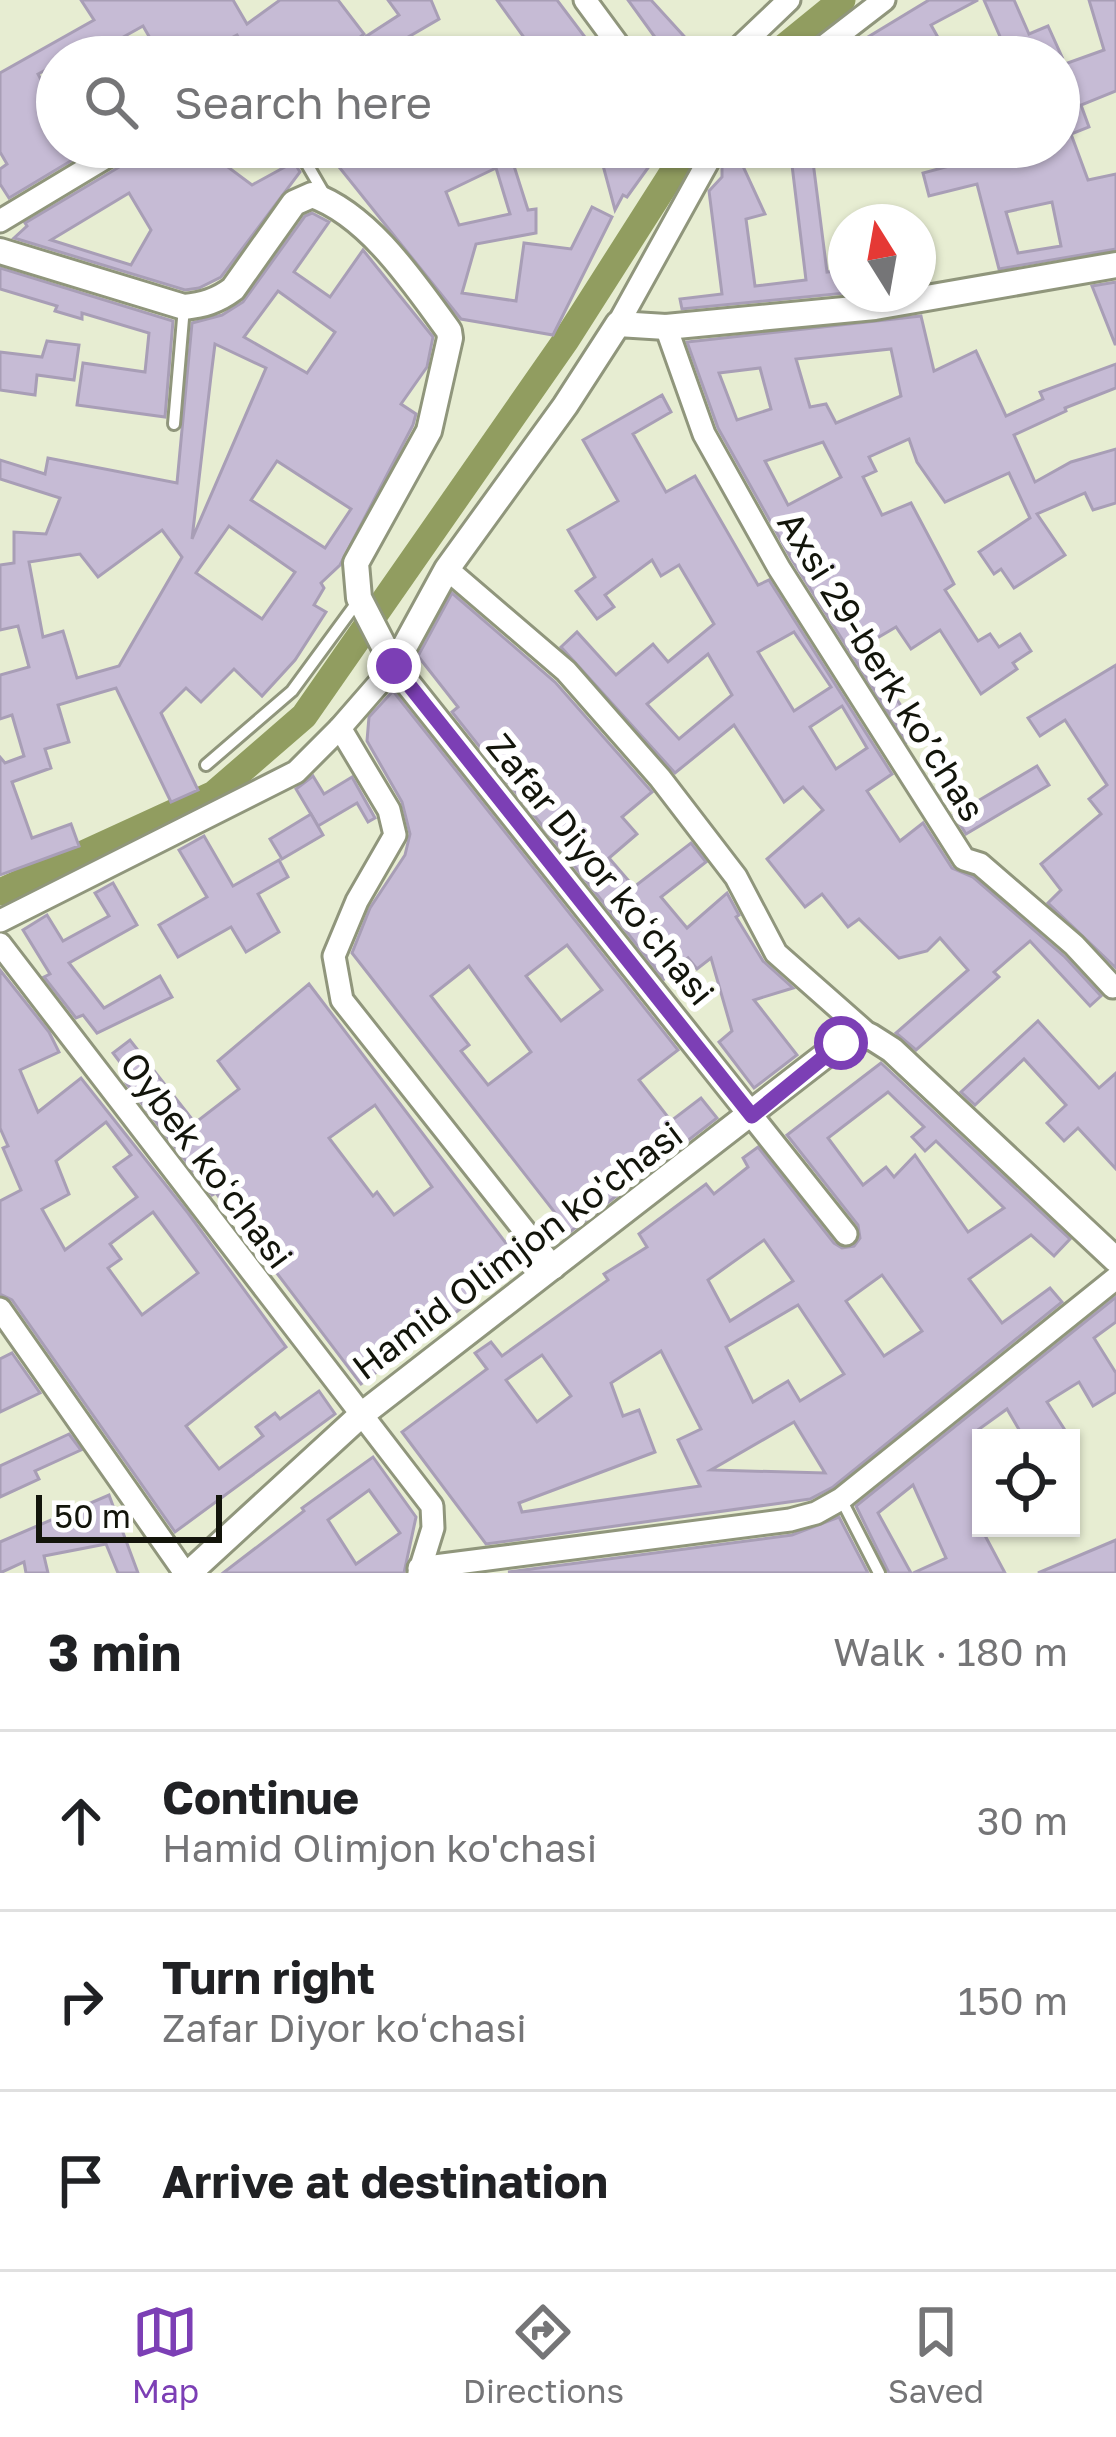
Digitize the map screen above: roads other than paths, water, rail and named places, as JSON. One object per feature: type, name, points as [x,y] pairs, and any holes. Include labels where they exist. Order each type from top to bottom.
[{"type":"street","points":[[585,0],[612,36]]},
{"type":"street","points":[[751,36],[789,0]]},
{"type":"street","points":[[837,36],[884,0]]},
{"type":"street","points":[[0,221],[88,168]]},
{"type":"street","points":[[0,921],[296,772],[340,728],[447,568],[565,406],[618,324],[704,168]]},
{"type":"street","points":[[0,251],[184,307],[220,299],[233,290],[294,203],[311,194],[328,200],[399,262],[450,338],[429,431],[356,563],[360,599]]},
{"type":"street","points":[[618,324],[666,327],[875,307],[1116,265]]},
{"type":"street","name":"Аxsi 29-berk koʼchas","points":[[666,327],[704,434],[778,568],[964,859],[980,864],[1060,932],[1113,987]]},
{"type":"street","points":[[447,568],[566,671],[660,778],[736,877],[776,952],[892,1051],[1116,1260]]},
{"type":"street","name":"Zafar Diyor koʻchasi","points":[[360,599],[389,657],[752,1116]]},
{"type":"street","points":[[340,728],[394,822],[394,835],[357,901],[334,956],[342,1000],[554,1268]]},
{"type":"street","name":"Oybek koʻchasi","points":[[0,944],[432,1506],[433,1528],[419,1570]]},
{"type":"street","name":"Hamid Olimjon ko'chasi","points":[[187,1573],[360,1416],[841,1043],[870,1036]]},
{"type":"street","points":[[752,1116],[846,1234]]},
{"type":"street","points":[[419,1570],[817,1513],[841,1499],[1116,1278]]},
{"type":"street","points":[[0,1309],[187,1573]]},
{"type":"lane","points":[[309,168],[328,200]]},
{"type":"lane","points":[[174,424],[184,307]]},
{"type":"lane","points":[[206,765],[292,691],[360,599]]},
{"type":"lane","points":[[841,1499],[879,1573]]},
{"type":"waterway","points":[[798,36],[842,0]]},
{"type":"waterway","points":[[0,892],[214,794],[304,716],[566,340],[676,168]]}]
